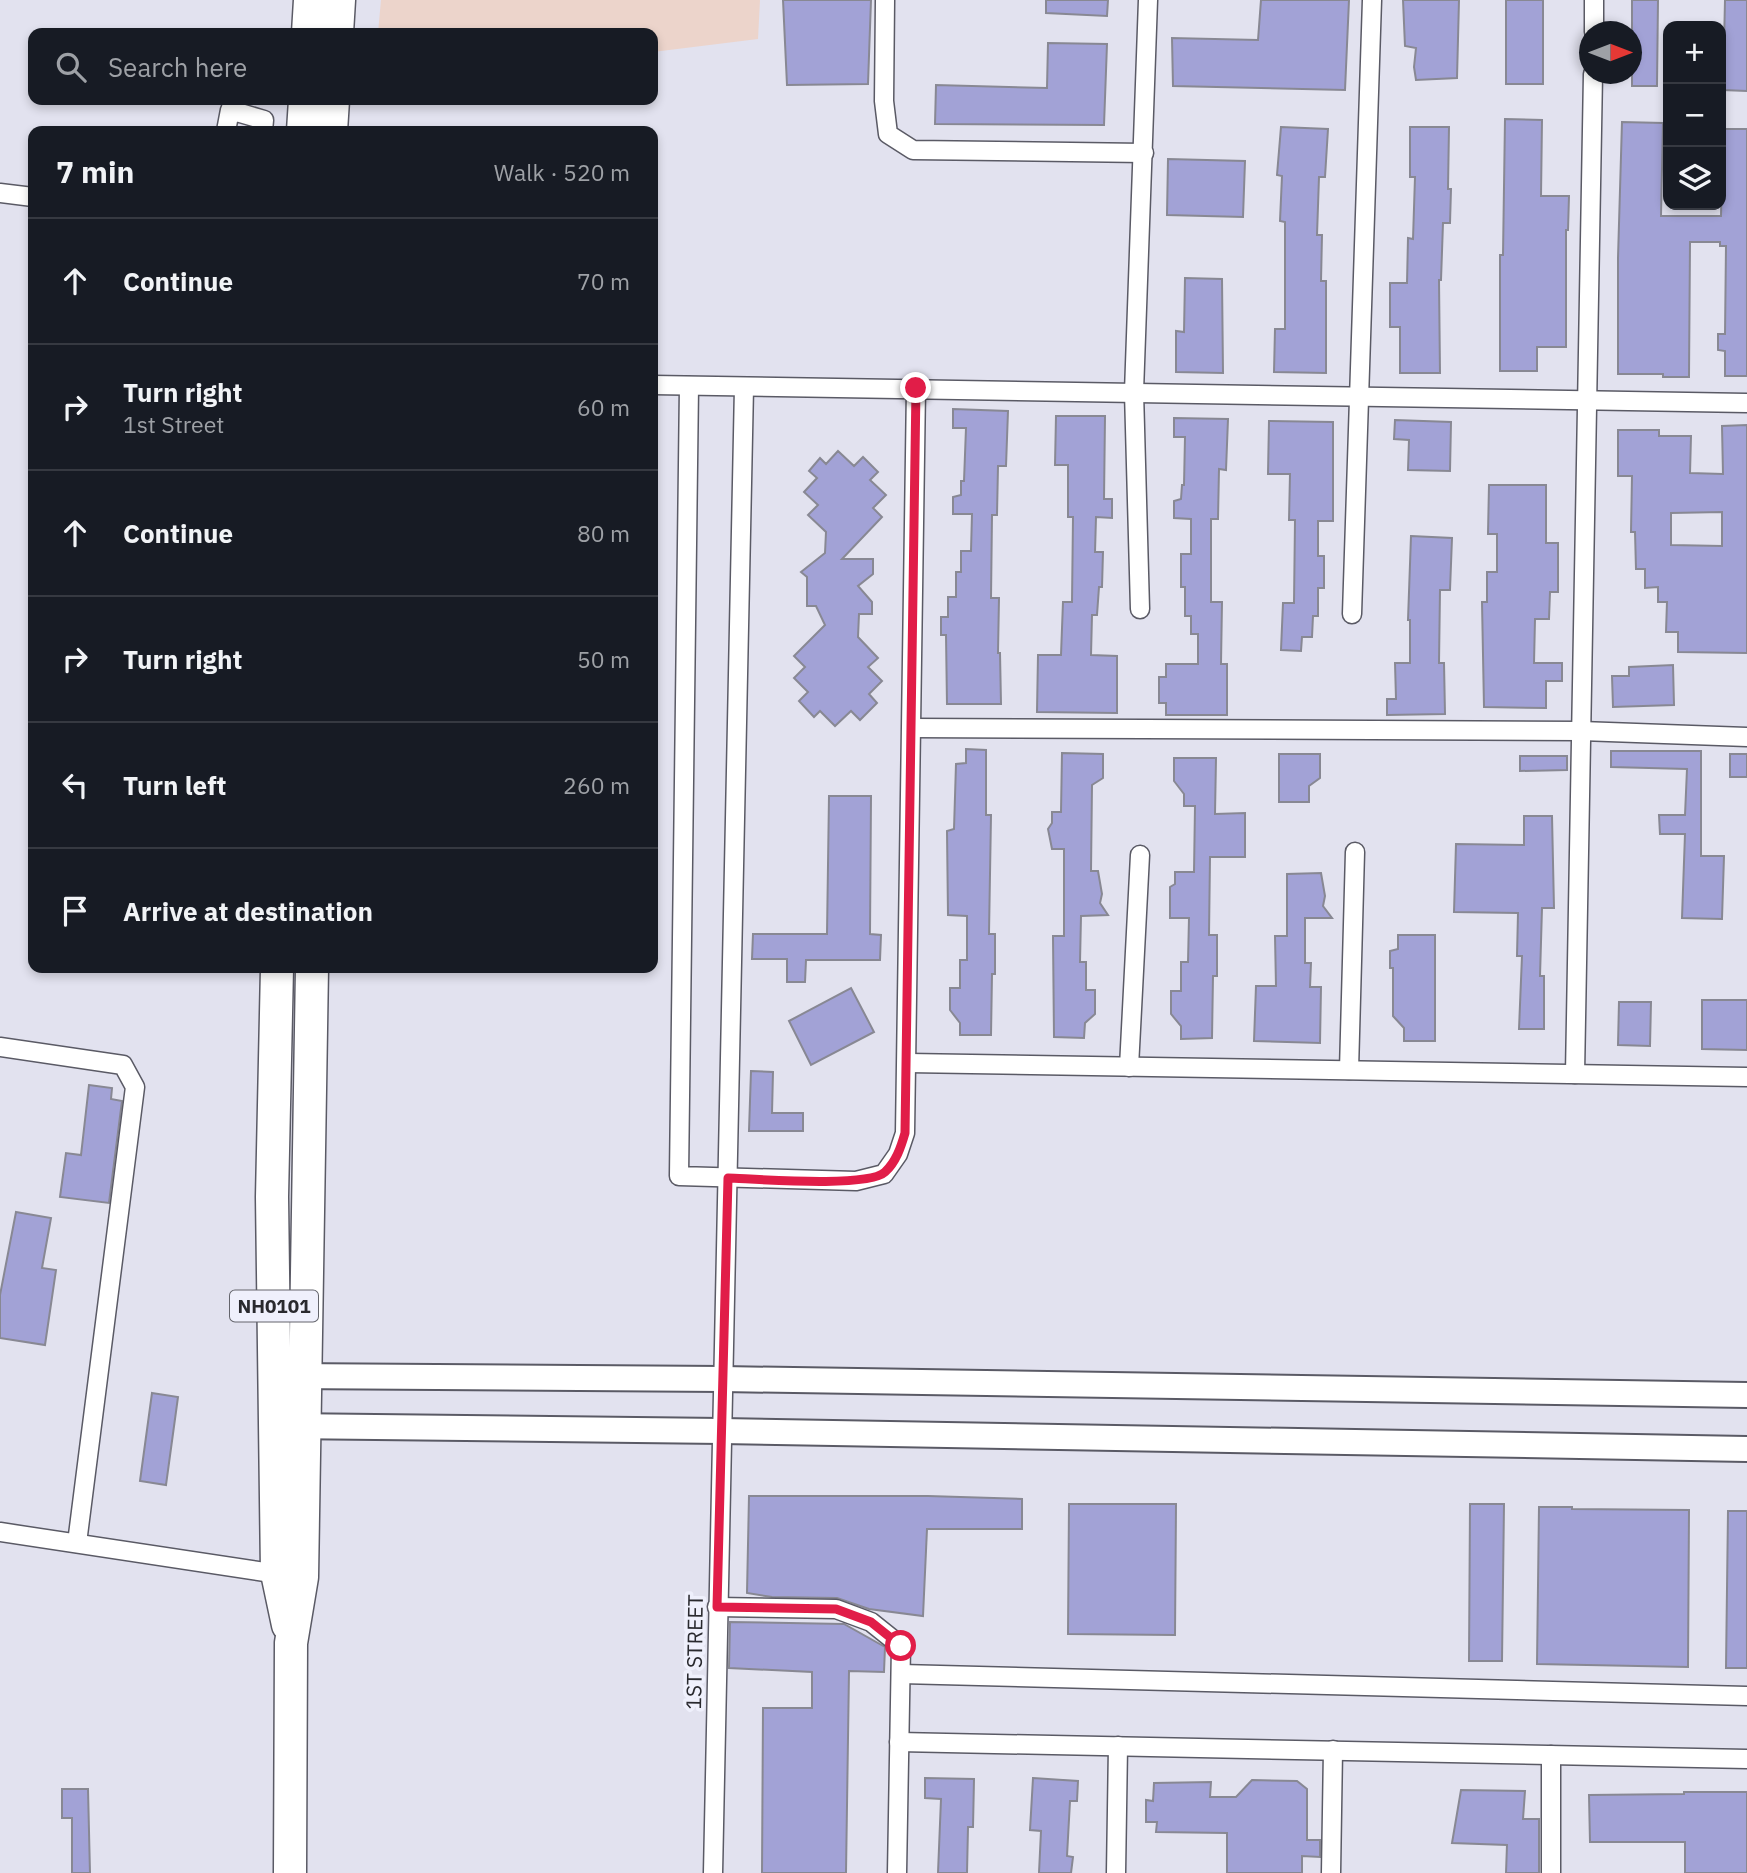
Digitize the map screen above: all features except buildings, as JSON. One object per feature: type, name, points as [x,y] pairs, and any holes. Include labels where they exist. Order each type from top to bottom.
[{"type":"highway","points":[[308,28],[310,0]]},
{"type":"highway","points":[[337,28],[339,0]]},
{"type":"highway","points":[[303,126],[304,105]]},
{"type":"highway","points":[[331,126],[333,105]]},
{"type":"highway","name":"NH0101","points":[[277,973],[272,1197],[274,1376],[290,1426],[290,1873]]},
{"type":"highway","name":"NH0101","points":[[290,1426],[306,1376],[312,973]]},
{"type":"street","points":[[885,0],[884,101],[888,134],[913,150],[1144,153]]},
{"type":"street","points":[[1140,609],[1134,392],[1148,0]]},
{"type":"street","points":[[1352,614],[1372,0]]},
{"type":"street","points":[[1594,0],[1594,21]]},
{"type":"street","points":[[1575,1074],[1593,84]]},
{"type":"street","points":[[227,126],[230,110],[264,120],[263,126]]},
{"type":"street","points":[[0,193],[28,196]]},
{"type":"street","points":[[658,385],[1747,403]]},
{"type":"street","points":[[689,386],[679,1176],[856,1181],[884,1174],[898,1154],[905,1133],[916,388]]},
{"type":"street","name":"1ST STREET","points":[[713,1873],[744,387]]},
{"type":"street","points":[[912,728],[1581,731],[1747,737]]},
{"type":"street","points":[[1349,1070],[1355,852]]},
{"type":"street","points":[[1129,1067],[1140,855]]},
{"type":"street","points":[[0,1047],[123,1065],[135,1087],[77,1543]]},
{"type":"street","points":[[908,1063],[1747,1077]]},
{"type":"street","points":[[274,1376],[723,1379],[1747,1395]]},
{"type":"street","points":[[290,1426],[1747,1449]]},
{"type":"street","points":[[0,1532],[290,1575]]},
{"type":"street","points":[[717,1607],[836,1609],[871,1622],[901,1646],[897,1873]]},
{"type":"street","points":[[901,1674],[1747,1696]]},
{"type":"street","points":[[900,1742],[1747,1759]]},
{"type":"street","points":[[1116,1873],[1118,1746]]},
{"type":"street","points":[[1331,1873],[1333,1751]]},
{"type":"street","points":[[1551,1755],[1551,1873]]},
{"type":"shaded area","points":[[381,0],[760,0],[758,39],[658,51],[658,28],[378,28]]},
{"type":"route","points":[[901,1646],[871,1622],[836,1609],[717,1607],[728,1178],[856,1181],[884,1174],[898,1154],[905,1133],[916,388]]}]
